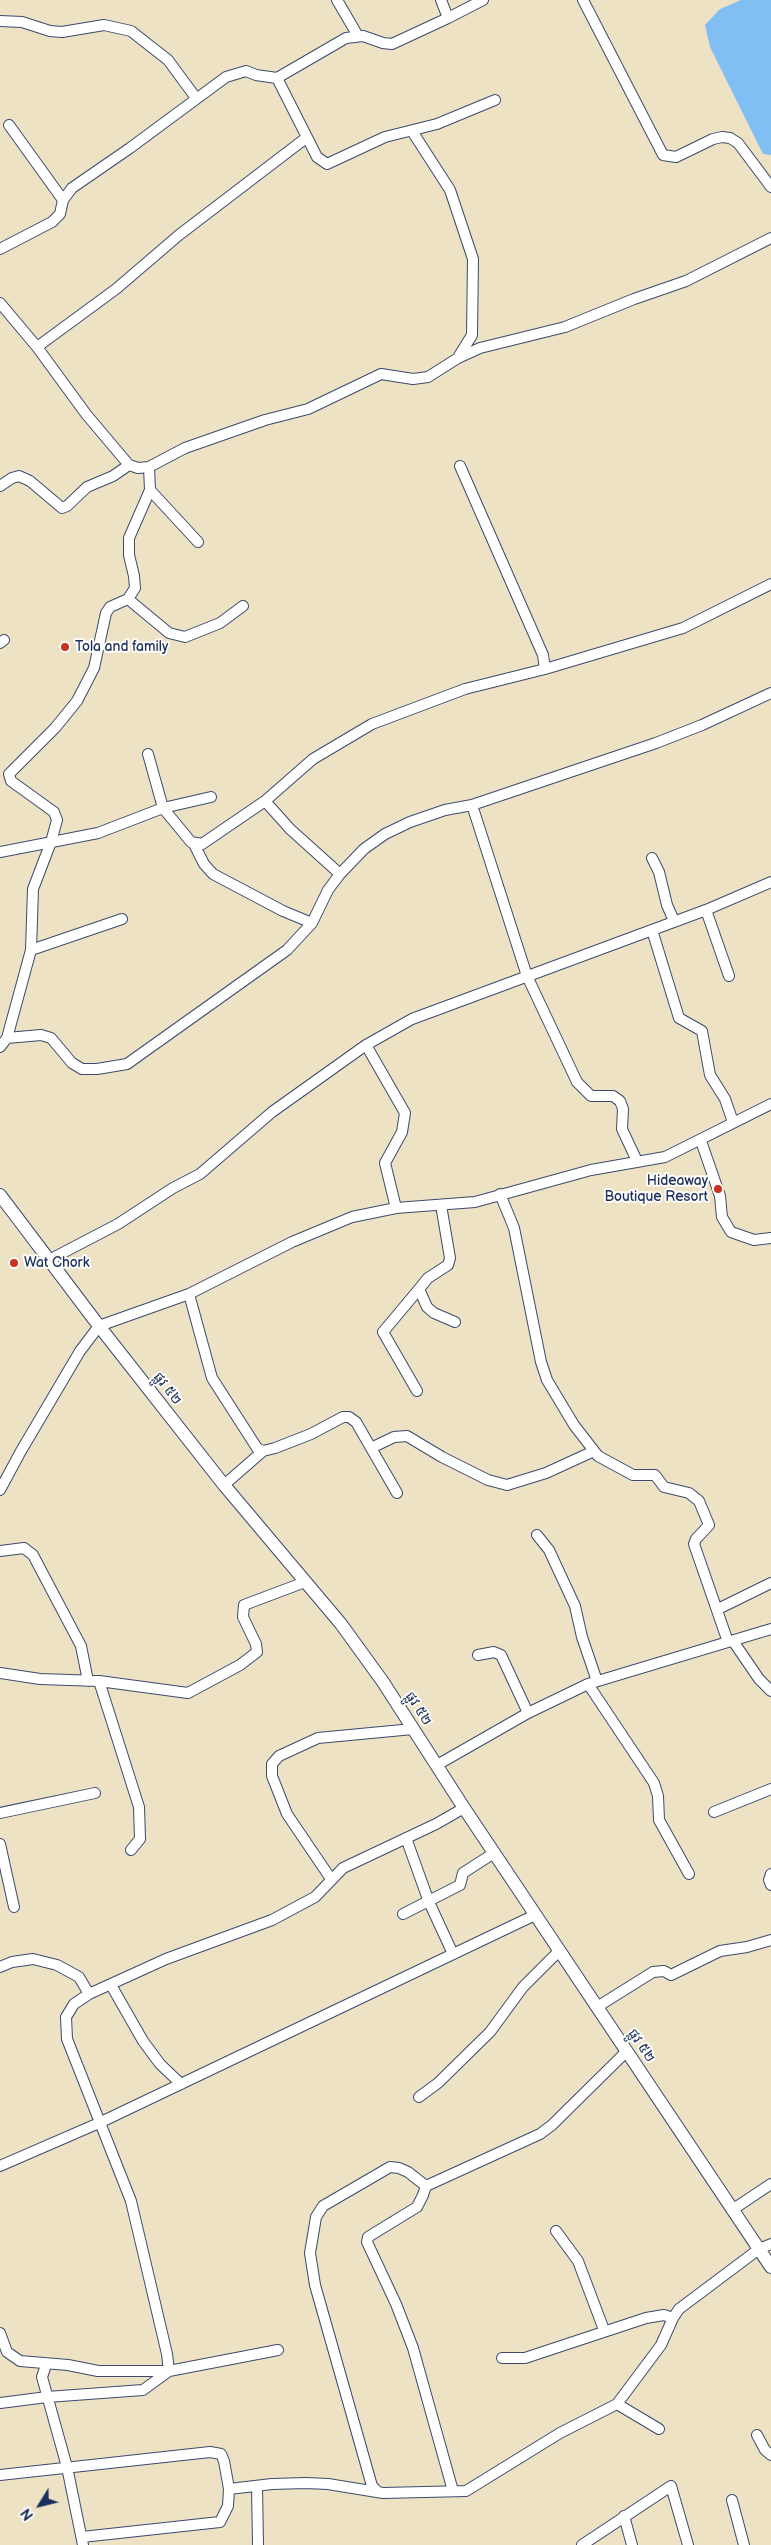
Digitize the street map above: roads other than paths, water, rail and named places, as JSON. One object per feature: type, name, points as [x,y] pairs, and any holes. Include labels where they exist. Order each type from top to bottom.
[{"type":"street","points":[[337,0],[358,36]]},
{"type":"street","points":[[441,0],[448,18]]},
{"type":"street","points":[[0,249],[52,222],[60,214],[63,200],[72,188],[226,77],[237,72],[246,71],[256,75],[277,78],[331,45],[358,36],[392,44],[483,0]]},
{"type":"street","points":[[583,0],[663,155],[676,157],[713,139],[730,138],[738,143],[771,187]]},
{"type":"street","points":[[0,21],[22,22],[50,31],[62,32],[104,25],[131,31],[168,60],[196,98]]},
{"type":"street","points":[[277,78],[317,157],[327,164],[385,137],[456,118],[495,100]]},
{"type":"street","points":[[9,126],[63,200]]},
{"type":"street","points":[[412,131],[450,190],[473,260],[472,335],[458,358]]},
{"type":"street","points":[[37,347],[116,288],[179,235],[306,138]]},
{"type":"street","points":[[0,303],[37,347],[86,414],[129,464],[138,468],[149,467],[184,448],[265,420],[308,409],[381,374],[413,379],[428,377],[458,358],[480,348],[565,327],[634,299],[686,281],[771,238]]},
{"type":"street","points":[[0,486],[19,476],[30,481],[62,508],[72,502],[87,488],[113,476],[129,464]]},
{"type":"street","points":[[460,466],[543,655],[545,670]]},
{"type":"street","points":[[0,1047],[7,1038],[31,950],[33,889],[51,842],[56,815],[11,781],[5,772],[55,728],[76,701],[94,668],[106,613],[110,607],[128,599],[135,588],[129,556],[130,538],[150,490],[149,467]]},
{"type":"street","points":[[150,490],[198,542]]},
{"type":"street","points":[[194,844],[205,843],[265,801],[313,759],[372,724],[465,690],[545,670],[683,628],[771,584]]},
{"type":"street","points":[[128,599],[169,633],[185,637],[220,624],[243,606]]},
{"type":"street","points":[[7,1038],[47,1036],[52,1038],[72,1063],[82,1068],[122,1066],[138,1057],[257,974],[287,950],[312,923],[328,890],[340,874],[364,849],[385,834],[418,819],[445,810],[472,805],[656,743],[771,694]]},
{"type":"street","points":[[148,754],[163,808],[194,844],[204,864],[213,874],[283,911],[312,923]]},
{"type":"street","points":[[0,852],[98,833],[163,808],[211,797]]},
{"type":"street","points":[[265,801],[290,829],[340,874]]},
{"type":"street","points":[[472,805],[490,856],[527,976],[577,1082],[591,1096],[613,1096],[620,1101],[623,1109],[622,1129],[637,1161]]},
{"type":"street","points":[[652,858],[659,872],[674,921]]},
{"type":"street","points":[[49,1260],[125,1220],[172,1188],[200,1174],[272,1112],[366,1045],[412,1019],[706,910],[771,882]]},
{"type":"street","points":[[706,910],[729,976]]},
{"type":"street","points":[[31,950],[122,919]]},
{"type":"street","points":[[652,930],[679,1018],[681,1021],[699,1027],[702,1031],[710,1075],[725,1099],[733,1122]]},
{"type":"street","points":[[366,1045],[405,1113],[402,1132],[385,1163],[396,1208]]},
{"type":"street","points":[[0,1490],[20,1451],[80,1351],[99,1326],[189,1294],[292,1242],[344,1221],[396,1208],[474,1202],[637,1161],[644,1162],[664,1157],[701,1141],[733,1122],[771,1104]]},
{"type":"street","points":[[701,1141],[720,1196],[722,1217],[731,1232],[754,1240],[771,1238]]},
{"type":"street","points":[[500,1194],[514,1228],[544,1371],[574,1425],[594,1451],[604,1460],[633,1475],[655,1475],[664,1487],[689,1493],[697,1498],[708,1525],[694,1544],[718,1609],[731,1642],[759,1679],[771,1691]]},
{"type":"street","name":"ផ្លូវ ៥២","points":[[0,1195],[99,1326],[224,1485],[341,1624],[383,1682],[464,1808],[732,2210],[765,2246],[771,2267]]},
{"type":"street","points":[[417,1390],[383,1332],[428,1278],[448,1265],[450,1258],[441,1206]]},
{"type":"street","points":[[419,1289],[427,1307],[434,1313],[455,1322]]},
{"type":"street","points":[[189,1294],[212,1378],[247,1431],[253,1444],[263,1451]]},
{"type":"street","points":[[224,1485],[263,1451],[311,1434],[343,1417],[353,1419],[397,1493]]},
{"type":"street","points":[[370,1448],[394,1437],[407,1436],[442,1457],[488,1480],[506,1485],[546,1473],[594,1451]]},
{"type":"street","points":[[537,1535],[549,1550],[575,1606],[592,1682],[654,1783],[658,1796],[659,1820],[689,1874]]},
{"type":"street","points":[[0,1550],[24,1548],[33,1555],[81,1646],[139,1807],[140,1839],[131,1850]]},
{"type":"street","points":[[0,1673],[40,1679],[93,1681],[182,1693],[195,1690],[240,1665],[257,1652],[256,1644],[243,1617],[244,1606],[305,1582]]},
{"type":"street","points":[[718,1609],[771,1583]]},
{"type":"street","points":[[437,1766],[528,1713],[592,1682],[771,1629]]},
{"type":"street","points":[[478,1655],[494,1652],[500,1656],[528,1713]]},
{"type":"street","points":[[331,1879],[287,1814],[272,1776],[272,1764],[279,1756],[318,1738],[413,1729]]},
{"type":"street","points":[[714,1812],[771,1789]]},
{"type":"street","points":[[0,1813],[95,1793]]},
{"type":"street","points":[[169,2371],[168,2354],[131,2201],[77,2068],[65,2029],[69,2010],[74,2004],[89,1994],[111,1986],[166,1959],[272,1920],[315,1897],[343,1868],[464,1808]]},
{"type":"street","points":[[406,1838],[430,1902],[453,1954]]},
{"type":"street","points":[[0,1844],[4,1880],[14,1907]]},
{"type":"street","points":[[403,1914],[430,1902],[460,1885],[463,1873],[494,1853]]},
{"type":"street","points":[[771,1874],[769,1880],[771,1885]]},
{"type":"street","points":[[0,2166],[99,2123],[535,1915]]},
{"type":"street","points":[[597,2008],[653,1972],[664,1971],[671,1975],[720,1951],[746,1947],[771,1940]]},
{"type":"street","points":[[419,2097],[438,2083],[490,2032],[523,1987],[560,1951]]},
{"type":"street","points":[[0,1966],[33,1959],[57,1965],[79,1978],[89,1994]]},
{"type":"street","points":[[111,1986],[143,2041],[160,2064],[181,2084]]},
{"type":"street","points":[[454,2491],[413,2348],[396,2304],[367,2242],[368,2237],[418,2207],[426,2186],[540,2134],[552,2125],[626,2052]]},
{"type":"street","points":[[377,2491],[372,2486],[315,2285],[310,2253],[313,2230],[323,2206],[390,2167],[408,2172],[426,2186]]},
{"type":"street","points":[[732,2210],[771,2184]]},
{"type":"street","points":[[556,2231],[578,2261],[604,2330]]},
{"type":"street","points":[[229,2490],[272,2484],[328,2484],[383,2493],[466,2491],[560,2433],[617,2404],[661,2345],[678,2309],[765,2246]]},
{"type":"street","points":[[502,2358],[525,2358],[604,2330],[664,2315],[673,2318]]},
{"type":"street","points":[[0,2333],[7,2352],[20,2361],[46,2365],[68,2365],[98,2371],[169,2371],[278,2350]]},
{"type":"street","points":[[0,2475],[67,2467],[216,2452],[224,2461],[229,2490],[228,2506],[220,2522],[83,2541],[67,2467],[42,2377],[46,2365]]},
{"type":"street","points":[[0,2403],[47,2397],[143,2390],[169,2371]]},
{"type":"street","points":[[617,2404],[659,2429]]},
{"type":"street","points":[[757,2435],[771,2455]]},
{"type":"street","points":[[257,2486],[258,2545]]},
{"type":"street","points":[[582,2545],[671,2486],[688,2545]]},
{"type":"street","points":[[732,2500],[744,2545]]},
{"type":"street","points":[[624,2516],[632,2545]]},
{"type":"water","points":[[741,0],[771,0],[771,155],[763,154],[710,47],[705,25],[720,9]]},
{"type":"place","name":"Tola and family","points":[[65,647]]},
{"type":"place","name":"Hideaway Boutique Resort","points":[[718,1189]]},
{"type":"place","name":"Wat Chork","points":[[14,1263]]}]
